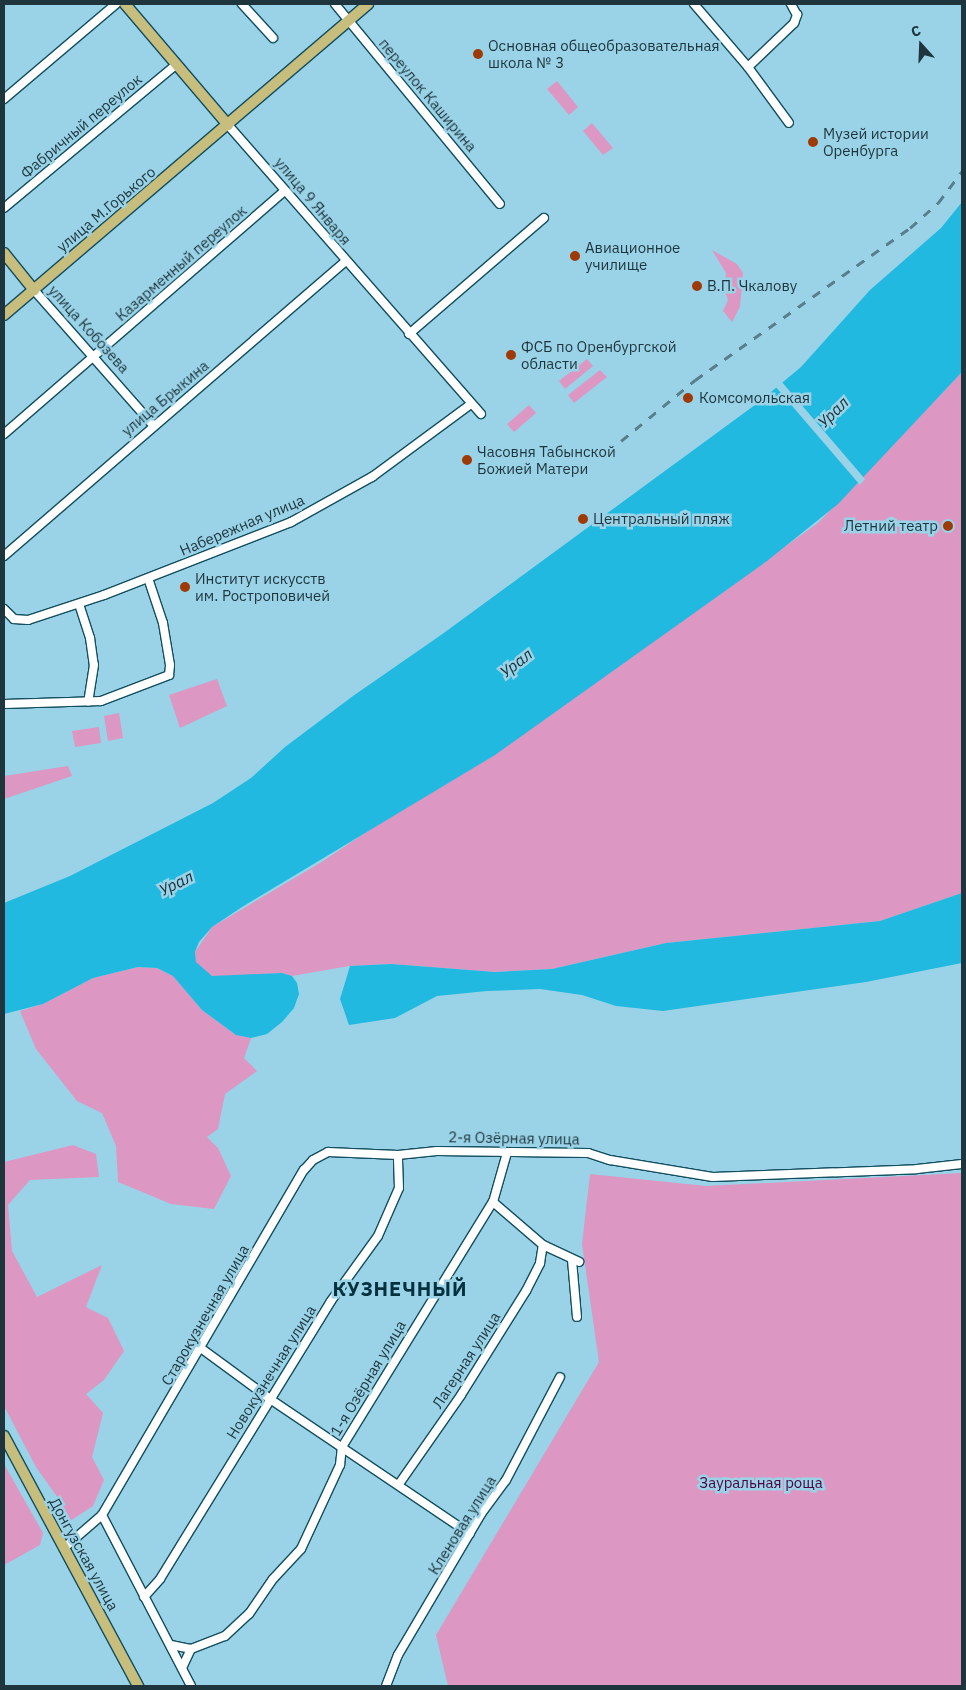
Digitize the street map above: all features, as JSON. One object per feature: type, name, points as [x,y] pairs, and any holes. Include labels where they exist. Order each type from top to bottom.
[{"type":"main road","name":"улица 9 Января","points":[[125,4],[228,125]]},
{"type":"main road","name":"улица М.Горького","points":[[4,315],[368,4]]},
{"type":"main road","name":"улица Кобозева","points":[[4,252],[34,290]]},
{"type":"main road","name":"Донгузская улица","points":[[4,1436],[138,1686]]},
{"type":"street","points":[[4,98],[116,4]]},
{"type":"street","points":[[242,4],[273,38]]},
{"type":"street","name":"переулок Каширина","points":[[335,4],[500,204]]},
{"type":"street","points":[[694,4],[748,67],[789,123]]},
{"type":"street","points":[[748,67],[794,23],[797,15],[792,4]]},
{"type":"street","name":"Фабричный переулок","points":[[4,208],[177,64]]},
{"type":"street","name":"улица 9 Января","points":[[228,125],[345,262],[481,414]]},
{"type":"street","name":"Казарменный переулок","points":[[4,434],[284,191]]},
{"type":"street","points":[[409,334],[544,218]]},
{"type":"street","name":"улица Брыкина","points":[[4,556],[153,425],[345,262]]},
{"type":"street","name":"улица Кобозева","points":[[34,290],[153,425]]},
{"type":"street","name":"Набережная улица","points":[[4,609],[14,619],[28,620],[79,604],[291,522],[372,477],[471,404]]},
{"type":"street","points":[[4,704],[88,702],[113,697],[169,675],[163,623],[148,578]]},
{"type":"street","points":[[79,604],[90,638],[94,665],[88,702]]},
{"type":"street","name":"2-я Озёрная улица","points":[[398,1155],[437,1151],[588,1153],[610,1160],[713,1177],[962,1164]]},
{"type":"street","name":"Старокузнечная улица","points":[[64,1548],[102,1514],[202,1349],[304,1170],[313,1160],[328,1152],[398,1155]]},
{"type":"street","name":"1-я Озёрная улица","points":[[191,1649],[225,1636],[248,1614],[273,1579],[301,1549],[340,1465],[342,1447],[493,1202],[507,1153]]},
{"type":"street","name":"Новокузнечная улица","points":[[144,1597],[165,1571],[331,1302],[378,1236],[399,1188],[398,1155]]},
{"type":"street","points":[[493,1202],[543,1244],[576,1261],[577,1317]]},
{"type":"street","name":"Лагерная улица","points":[[399,1484],[461,1395],[526,1291],[540,1263],[543,1244]]},
{"type":"street","points":[[202,1349],[270,1399],[399,1484],[470,1534]]},
{"type":"street","name":"Кленовая улица","points":[[386,1686],[398,1655],[470,1534],[506,1480],[560,1377]]},
{"type":"street","points":[[102,1514],[192,1686]]},
{"type":"street","points":[[171,1645],[191,1649],[182,1668]]},
{"type":"green space","points":[[557,81],[578,107],[569,115],[547,89]]},
{"type":"green space","points":[[592,123],[613,148],[603,155],[583,131]]},
{"type":"green space","points":[[712,250],[737,264],[743,273],[740,307],[732,322],[723,311],[728,300],[724,289],[726,273]]},
{"type":"green space","points":[[587,359],[593,366],[565,389],[559,381]]},
{"type":"green space","points":[[600,370],[607,377],[574,403],[568,395]]},
{"type":"green space","points":[[962,372],[962,893],[880,921],[666,943],[552,969],[495,972],[391,964],[349,966],[292,976],[282,973],[212,976],[203,971],[196,962],[195,952],[212,927],[320,863],[628,658],[818,523]]},
{"type":"green space","points":[[529,405],[536,413],[514,432],[507,424]]},
{"type":"green space","points":[[217,679],[227,706],[180,728],[169,695]]},
{"type":"green space","points":[[119,713],[123,738],[108,741],[104,716]]},
{"type":"green space","points":[[99,727],[101,743],[75,747],[72,731]]},
{"type":"green space","points":[[68,766],[72,776],[4,799],[4,776]]},
{"type":"green space","points":[[138,967],[157,968],[173,976],[202,1010],[236,1035],[251,1038],[244,1058],[257,1071],[225,1094],[218,1129],[207,1137],[218,1148],[231,1176],[214,1209],[171,1204],[118,1182],[116,1146],[102,1113],[77,1101],[36,1049],[20,1011],[43,1004],[93,978]]},
{"type":"green space","points":[[73,1145],[96,1154],[99,1177],[30,1180],[8,1205],[12,1251],[37,1297],[102,1265],[86,1307],[108,1318],[124,1351],[104,1380],[86,1394],[103,1413],[92,1457],[104,1480],[93,1506],[67,1523],[58,1498],[36,1467],[4,1406],[4,1162]]},
{"type":"green space","name":"Зауральная роща","points":[[962,1173],[962,1686],[448,1686],[436,1635],[599,1362],[582,1244],[590,1174],[706,1186]]},
{"type":"green space","points":[[4,1464],[43,1533],[40,1545],[4,1565]]},
{"type":"water","name":"Урал","points":[[962,202],[962,372],[838,504],[767,561],[495,755],[242,907],[212,927],[199,942],[195,952],[196,962],[212,976],[282,973],[292,976],[297,983],[299,994],[294,1008],[282,1022],[267,1034],[251,1038],[236,1035],[202,1010],[173,976],[157,968],[138,967],[93,978],[43,1004],[4,1014],[4,903],[70,876],[213,803],[251,778],[285,747],[353,696],[441,635],[759,402],[801,367],[870,290],[941,228]]},
{"type":"water","points":[[962,893],[962,963],[866,982],[663,1011],[616,1006],[582,995],[540,989],[487,991],[437,996],[395,1018],[349,1025],[340,999],[350,966],[391,964],[495,972],[552,969],[666,943],[880,921]]},
{"type":"pier","points":[[781,381],[865,479],[860,485],[775,386]]},
{"type":"railway","points":[[621,441],[695,380],[910,228],[938,203],[962,171]]},
{"type":"place","name":"Основная общеобразовательная школа № 3","points":[[478,54]]},
{"type":"place","name":"Музей истории Оренбурга","points":[[813,142]]},
{"type":"place","name":"Авиационное училище","points":[[575,256]]},
{"type":"place","name":"В.П. Чкалову","points":[[697,286]]},
{"type":"place","name":"ФСБ по Оренбургской области","points":[[511,355]]},
{"type":"place","name":"Комсомольская","points":[[688,398]]},
{"type":"place","name":"Часовня Табынской Божией Матери","points":[[467,460]]},
{"type":"place","name":"Центральный пляж","points":[[583,519]]},
{"type":"place","name":"Летний театр","points":[[948,526]]},
{"type":"place","name":"Институт искусств им. Ростроповичей","points":[[185,587]]},
{"type":"district","name":"КУЗНЕЧНЫЙ","points":[[400,1288]]}]
